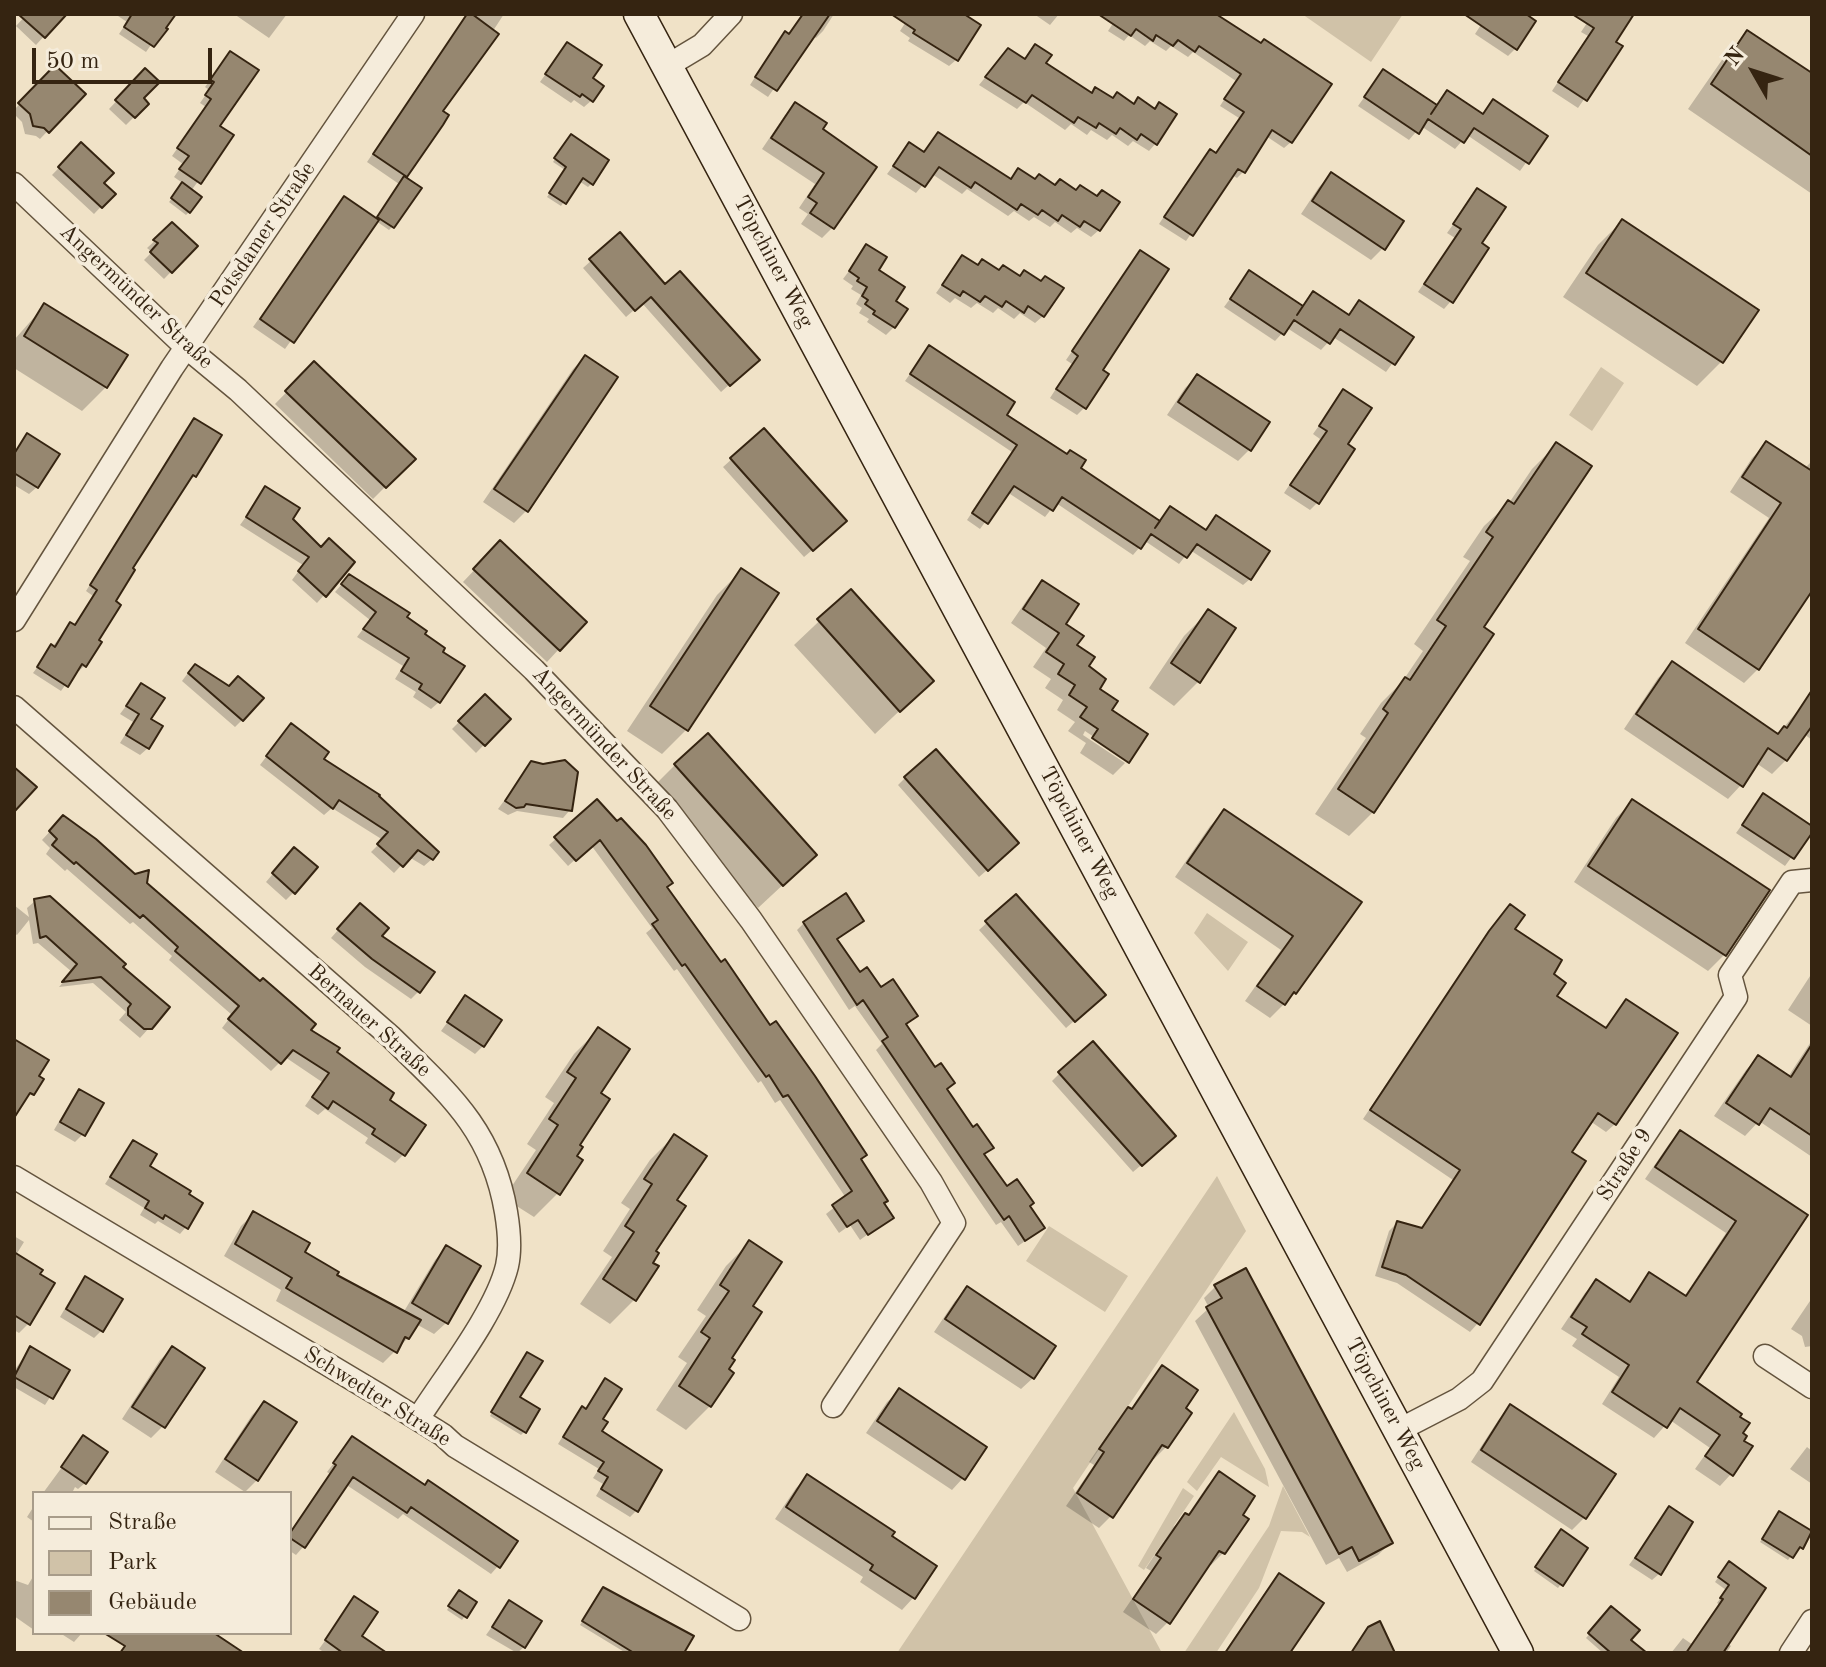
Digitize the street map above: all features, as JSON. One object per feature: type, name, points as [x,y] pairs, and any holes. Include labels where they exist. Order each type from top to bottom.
[{"type":"street","name":"Potsdamer Straße","points":[[14,620],[186,347],[413,14]]},
{"type":"street","name":"Töpchiner Weg","points":[[639,14],[1518,1653]]},
{"type":"street","points":[[667,66],[702,45],[731,14]]},
{"type":"street","name":"Angermünder Straße","points":[[14,184],[186,347],[238,390],[534,670],[667,809],[751,920],[931,1182],[954,1223],[833,1406]]},
{"type":"street","name":"Bernauer Straße","points":[[14,707],[391,1037],[447,1094],[480,1134],[504,1197],[509,1228],[507,1267],[475,1331],[418,1419]]},
{"type":"street","name":"Straße 9","points":[[1399,1430],[1459,1399],[1482,1381],[1736,997],[1730,975],[1792,882],[1812,880]]},
{"type":"street","name":"Schwedter Straße","points":[[14,1177],[418,1419],[455,1446],[739,1619]]},
{"type":"street","points":[[1765,1356],[1812,1387]]},
{"type":"street","points":[[1791,1653],[1812,1621]]},
{"type":"green space","points":[[1302,14],[1403,14],[1371,62]]},
{"type":"green space","points":[[1601,367],[1624,383],[1592,431],[1569,415]]},
{"type":"green space","points":[[1207,913],[1248,942],[1228,971],[1194,933]]},
{"type":"green space","points":[[1217,1176],[1246,1231],[1073,1488],[1162,1653],[897,1653]]},
{"type":"green space","points":[[1049,1226],[1128,1276],[1105,1312],[1026,1261]]},
{"type":"green space","points":[[1234,1412],[1265,1469],[1269,1487],[1221,1457],[1197,1491],[1187,1482]]},
{"type":"green space","points":[[1283,1486],[1310,1537],[1302,1532],[1281,1531],[1259,1588],[1216,1653],[1184,1653],[1269,1526]]},
{"type":"green space","points":[[1183,1488],[1194,1496],[1144,1570],[1138,1566]]},
{"type":"building","points":[[18,14],[67,14],[45,38]]},
{"type":"building","points":[[132,14],[176,14],[154,47],[124,27]]},
{"type":"building","points":[[467,14],[472,14],[499,34],[443,111],[449,115],[407,177],[373,154]]},
{"type":"building","points":[[803,14],[830,14],[777,91],[755,77],[785,31],[789,34]]},
{"type":"building","points":[[891,14],[964,14],[981,25],[958,61],[913,33],[915,30]]},
{"type":"building","points":[[1098,14],[1216,14],[1261,43],[1264,39],[1332,84],[1292,143],[1272,130],[1245,173],[1238,169],[1193,236],[1164,217],[1210,149],[1216,153],[1244,112],[1224,99],[1241,74],[1199,46],[1195,52],[1178,40],[1173,46],[1156,35],[1153,41],[1136,29],[1131,36]]},
{"type":"building","points":[[1464,14],[1526,14],[1536,21],[1517,50]]},
{"type":"building","points":[[1572,14],[1634,14],[1616,42],[1623,46],[1587,101],[1558,82],[1594,28]]},
{"type":"building","points":[[1747,30],[1812,73],[1812,156],[1711,84]]},
{"type":"building","points":[[567,42],[602,65],[593,78],[604,86],[593,102],[545,74]]},
{"type":"building","points":[[1035,44],[1052,55],[1046,63],[1092,93],[1095,87],[1113,98],[1117,92],[1134,104],[1138,97],[1155,109],[1159,102],[1177,114],[1157,145],[1141,134],[1137,140],[1120,128],[1116,134],[1099,123],[1096,128],[1078,117],[1074,123],[1032,95],[1026,103],[985,77],[1008,48],[1025,59]]},
{"type":"building","points":[[230,51],[259,70],[220,126],[234,135],[201,184],[179,169],[189,156],[177,148],[211,99],[205,95],[214,82],[210,80]]},
{"type":"building","points":[[55,65],[86,94],[49,133],[44,128],[33,126],[30,114],[18,103]]},
{"type":"building","points":[[145,68],[160,82],[144,98],[149,104],[135,118],[115,100]]},
{"type":"building","points":[[1383,69],[1437,105],[1447,90],[1483,114],[1493,99],[1548,136],[1529,164],[1474,128],[1464,143],[1428,119],[1419,134],[1364,97]]},
{"type":"building","points":[[795,102],[827,123],[823,129],[877,167],[834,229],[810,213],[817,203],[808,197],[824,173],[771,138]]},
{"type":"building","points":[[938,132],[1011,179],[1018,168],[1035,179],[1039,174],[1055,185],[1060,179],[1076,190],[1080,185],[1097,196],[1102,190],[1120,202],[1100,231],[1084,221],[1080,227],[1062,215],[1058,221],[1042,210],[1038,215],[1021,204],[1017,210],[975,182],[971,188],[939,167],[925,187],[893,166],[909,142],[924,152]]},
{"type":"building","points":[[571,134],[609,160],[593,185],[583,178],[566,204],[549,193],[566,167],[554,158]]},
{"type":"building","points":[[81,142],[114,173],[104,183],[116,194],[102,208],[58,167]]},
{"type":"building","points":[[1331,172],[1404,221],[1385,250],[1312,201]]},
{"type":"building","points":[[404,176],[422,188],[394,228],[377,217]]},
{"type":"building","points":[[182,182],[202,197],[190,213],[171,198]]},
{"type":"building","points":[[1477,188],[1506,207],[1482,243],[1489,248],[1453,303],[1424,284],[1461,229],[1453,224]]},
{"type":"building","points":[[344,196],[379,220],[294,343],[260,319]]},
{"type":"building","points":[[1622,219],[1759,310],[1723,363],[1586,273]]},
{"type":"building","points":[[172,222],[198,246],[172,273],[150,252],[158,243],[153,240]]},
{"type":"building","points":[[620,232],[665,284],[680,271],[760,360],[730,386],[651,297],[635,311],[589,259]]},
{"type":"building","points":[[866,244],[887,257],[879,270],[905,287],[896,301],[908,309],[895,328],[873,314],[875,311],[865,304],[868,300],[862,296],[867,287],[849,271]]},
{"type":"building","points":[[1140,250],[1169,269],[1103,370],[1109,374],[1086,409],[1056,389],[1078,356],[1072,351]]},
{"type":"building","points":[[962,255],[978,265],[982,259],[999,270],[1003,265],[1020,276],[1024,270],[1041,281],[1045,276],[1064,288],[1044,317],[1028,306],[1024,313],[1006,301],[1002,307],[985,296],[980,302],[963,291],[960,296],[942,285]]},
{"type":"building","points":[[1249,270],[1303,306],[1313,291],[1349,315],[1359,300],[1414,337],[1395,365],[1340,329],[1330,344],[1294,320],[1284,335],[1230,299]]},
{"type":"building","points":[[44,303],[128,355],[107,388],[24,336]]},
{"type":"building","points":[[929,345],[1015,402],[1007,415],[1067,454],[1070,450],[1086,460],[1081,468],[1160,521],[1170,506],[1206,530],[1216,515],[1270,551],[1251,580],[1197,544],[1187,558],[1151,534],[1141,549],[1062,497],[1053,511],[1014,486],[988,524],[972,513],[1017,445],[910,374]]},
{"type":"building","points":[[585,355],[618,377],[528,512],[494,489]]},
{"type":"building","points":[[314,361],[416,459],[386,488],[285,391]]},
{"type":"building","points":[[1197,374],[1270,422],[1251,451],[1178,402]]},
{"type":"building","points":[[1343,389],[1372,408],[1348,444],[1355,449],[1319,504],[1290,485],[1327,431],[1319,426]]},
{"type":"building","points":[[194,418],[222,435],[133,568],[135,570],[116,601],[121,605],[99,640],[102,642],[86,667],[82,664],[68,687],[37,667],[51,644],[55,647],[70,622],[75,625],[97,590],[90,585]]},
{"type":"building","points":[[764,428],[847,521],[813,551],[730,458]]},
{"type":"building","points":[[27,433],[60,454],[38,488],[14,473],[14,454]]},
{"type":"building","points":[[1766,441],[1812,471],[1812,591],[1759,670],[1698,629],[1781,503],[1742,477]]},
{"type":"building","points":[[1556,442],[1592,466],[1484,627],[1494,634],[1374,813],[1338,789],[1388,713],[1383,709],[1405,677],[1410,680],[1446,626],[1437,620],[1493,537],[1486,532],[1508,500],[1514,504]]},
{"type":"building","points":[[265,486],[300,508],[293,519],[321,547],[329,538],[355,562],[326,597],[298,571],[309,557],[246,517]]},
{"type":"building","points":[[500,540],[587,622],[560,651],[473,569]]},
{"type":"building","points":[[741,568],[779,593],[688,731],[650,706]]},
{"type":"building","points":[[349,574],[410,613],[407,617],[445,648],[443,652],[465,666],[440,703],[419,689],[422,684],[401,671],[409,658],[363,629],[376,612],[341,584]]},
{"type":"building","points":[[1042,580],[1079,604],[1066,624],[1084,636],[1077,645],[1095,657],[1089,666],[1106,679],[1100,689],[1118,701],[1112,710],[1148,734],[1129,763],[1092,738],[1098,729],[1080,717],[1087,707],[1069,695],[1075,685],[1058,674],[1064,664],[1046,652],[1059,633],[1023,609]]},
{"type":"building","points":[[851,589],[934,681],[900,712],[817,619]]},
{"type":"building","points":[[1208,609],[1236,628],[1200,683],[1171,663]]},
{"type":"building","points":[[1672,661],[1778,734],[1784,726],[1787,728],[1812,690],[1812,726],[1787,761],[1768,748],[1743,787],[1636,714]]},
{"type":"building","points":[[195,664],[229,686],[238,676],[264,698],[243,721],[188,673]]},
{"type":"building","points":[[141,683],[165,698],[151,719],[163,726],[149,749],[126,735],[139,714],[126,706]]},
{"type":"building","points":[[485,694],[511,719],[485,746],[458,721]]},
{"type":"building","points":[[291,723],[329,752],[324,759],[380,795],[439,852],[433,860],[418,850],[403,867],[377,844],[388,832],[339,800],[333,809],[266,756]]},
{"type":"building","points":[[708,733],[817,855],[783,886],[674,764]]},
{"type":"building","points":[[936,749],[1019,843],[988,871],[904,777]]},
{"type":"building","points":[[565,760],[578,772],[572,811],[526,804],[516,808],[505,801],[531,761],[543,764]]},
{"type":"building","points":[[14,767],[37,787],[14,812]]},
{"type":"building","points":[[1763,793],[1812,826],[1812,833],[1794,859],[1742,825]]},
{"type":"building","points":[[597,799],[617,821],[621,818],[646,845],[673,883],[667,887],[721,962],[725,959],[770,1025],[776,1021],[815,1076],[867,1155],[861,1159],[888,1201],[884,1203],[894,1218],[868,1235],[858,1220],[847,1227],[832,1205],[852,1191],[788,1095],[783,1097],[769,1075],[766,1077],[685,964],[682,966],[652,924],[658,920],[600,840],[576,861],[554,837]]},
{"type":"building","points":[[1632,799],[1770,890],[1726,956],[1588,866]]},
{"type":"building","points":[[1224,809],[1362,902],[1285,1005],[1257,986],[1293,936],[1187,863]]},
{"type":"building","points":[[63,815],[135,874],[149,870],[147,883],[260,981],[263,978],[316,1024],[311,1030],[340,1048],[337,1052],[394,1093],[390,1100],[426,1125],[405,1156],[372,1134],[375,1129],[333,1101],[328,1109],[312,1097],[329,1073],[293,1050],[281,1064],[228,1019],[239,1006],[175,951],[178,947],[143,915],[140,918],[52,845],[57,839],[49,831]]},
{"type":"building","points":[[294,847],[318,867],[295,894],[272,873]]},
{"type":"building","points":[[846,893],[864,921],[837,939],[860,972],[867,967],[881,987],[893,979],[918,1016],[906,1024],[935,1067],[941,1063],[955,1083],[947,1089],[973,1127],[977,1124],[994,1148],[984,1154],[1007,1186],[1017,1179],[1034,1203],[1030,1206],[1045,1228],[1025,1241],[1009,1216],[1004,1220],[882,1041],[888,1037],[863,1000],[857,1005],[803,922]]},
{"type":"building","points":[[1016,894],[1106,995],[1075,1022],[985,921]]},
{"type":"building","points":[[50,896],[126,964],[123,967],[170,1007],[152,1029],[144,1029],[128,1015],[131,1004],[101,977],[62,982],[77,964],[46,936],[40,938],[34,899]]},
{"type":"building","points":[[360,903],[389,928],[382,936],[435,972],[420,993],[337,929]]},
{"type":"building","points":[[1510,904],[1525,915],[1515,929],[1562,960],[1554,974],[1566,983],[1557,996],[1606,1028],[1626,999],[1678,1033],[1616,1125],[1598,1113],[1572,1152],[1586,1161],[1480,1325],[1406,1275],[1382,1267],[1397,1221],[1422,1228],[1460,1170],[1370,1110]]},
{"type":"building","points":[[465,995],[502,1020],[484,1047],[447,1022]]},
{"type":"building","points":[[598,1027],[630,1049],[601,1093],[610,1099],[580,1145],[583,1147],[577,1156],[583,1160],[560,1195],[527,1173],[558,1125],[549,1119],[576,1078],[567,1072]]},
{"type":"building","points":[[14,1039],[49,1060],[39,1076],[44,1079],[34,1095],[30,1093],[14,1118]]},
{"type":"building","points":[[1093,1041],[1176,1136],[1142,1166],[1058,1072]]},
{"type":"building","points":[[1812,1044],[1812,1136],[1770,1108],[1759,1125],[1726,1103],[1758,1055],[1791,1077]]},
{"type":"building","points":[[79,1089],[104,1103],[85,1136],[60,1122]]},
{"type":"building","points":[[1680,1130],[1808,1215],[1697,1382],[1750,1423],[1743,1433],[1747,1436],[1744,1441],[1753,1446],[1733,1476],[1705,1456],[1720,1435],[1680,1408],[1667,1428],[1612,1392],[1629,1365],[1582,1334],[1587,1327],[1571,1317],[1596,1279],[1630,1302],[1649,1272],[1686,1296],[1736,1221],[1655,1167]]},
{"type":"building","points":[[674,1134],[707,1156],[677,1200],[686,1206],[656,1251],[659,1253],[653,1263],[659,1266],[636,1301],[603,1279],[634,1232],[625,1226],[652,1184],[644,1179]]},
{"type":"building","points":[[133,1140],[157,1154],[150,1166],[191,1191],[189,1194],[203,1203],[188,1229],[165,1215],[163,1219],[145,1208],[149,1201],[110,1177]]},
{"type":"building","points":[[253,1211],[310,1243],[305,1252],[339,1272],[337,1275],[421,1320],[409,1339],[405,1337],[397,1353],[286,1288],[292,1278],[235,1244]]},
{"type":"building","points":[[749,1240],[782,1262],[753,1306],[762,1312],[732,1358],[735,1360],[729,1369],[734,1373],[711,1407],[679,1386],[710,1338],[701,1332],[729,1291],[720,1285]]},
{"type":"building","points":[[446,1245],[481,1266],[448,1324],[412,1303]]},
{"type":"building","points":[[14,1252],[43,1270],[40,1274],[55,1283],[30,1325],[14,1315]]},
{"type":"building","points":[[1246,1268],[1393,1543],[1359,1561],[1352,1547],[1339,1554],[1206,1307],[1222,1298],[1214,1285]]},
{"type":"building","points":[[85,1276],[123,1299],[103,1332],[66,1309]]},
{"type":"building","points":[[967,1286],[1056,1346],[1034,1379],[945,1319]]},
{"type":"building","points":[[30,1346],[70,1370],[53,1399],[14,1377]]},
{"type":"building","points":[[172,1346],[205,1368],[165,1428],[132,1407]]},
{"type":"building","points":[[527,1352],[543,1361],[520,1397],[540,1409],[526,1433],[491,1412]]},
{"type":"building","points":[[1162,1365],[1198,1390],[1186,1408],[1192,1413],[1168,1448],[1162,1445],[1113,1518],[1077,1493],[1104,1452],[1099,1449]]},
{"type":"building","points":[[605,1378],[622,1389],[603,1419],[608,1422],[602,1431],[662,1470],[638,1512],[601,1489],[608,1477],[598,1471],[604,1462],[563,1437],[582,1406],[586,1409]]},
{"type":"building","points":[[899,1388],[987,1447],[965,1480],[877,1421]]},
{"type":"building","points":[[264,1401],[297,1422],[258,1481],[225,1459]]},
{"type":"building","points":[[1510,1404],[1616,1474],[1586,1519],[1481,1450]]},
{"type":"building","points":[[83,1435],[108,1452],[86,1484],[61,1467]]},
{"type":"building","points":[[352,1436],[425,1485],[428,1480],[518,1541],[500,1568],[411,1507],[407,1513],[353,1477],[305,1548],[292,1539],[292,1530],[336,1465],[333,1463]]},
{"type":"building","points":[[1219,1471],[1255,1496],[1243,1515],[1249,1519],[1225,1554],[1219,1551],[1170,1624],[1133,1599],[1161,1558],[1156,1555]]},
{"type":"building","points":[[807,1474],[895,1532],[892,1536],[937,1566],[915,1599],[870,1570],[873,1565],[786,1507]]},
{"type":"building","points":[[1669,1506],[1693,1522],[1661,1575],[1635,1558]]},
{"type":"building","points":[[1779,1511],[1812,1531],[1803,1549],[1800,1547],[1793,1558],[1762,1539]]},
{"type":"building","points":[[1561,1529],[1588,1548],[1563,1586],[1535,1567]]},
{"type":"building","points":[[1729,1561],[1766,1588],[1723,1653],[1686,1653],[1723,1599],[1720,1598],[1729,1585],[1718,1577]]},
{"type":"building","points":[[1279,1573],[1324,1603],[1290,1653],[1225,1653]]},
{"type":"building","points":[[603,1587],[694,1636],[684,1653],[634,1653],[582,1621]]},
{"type":"building","points":[[459,1590],[477,1602],[467,1618],[448,1606]]},
{"type":"building","points":[[354,1596],[378,1612],[362,1636],[387,1653],[343,1653],[325,1640]]},
{"type":"building","points":[[509,1600],[542,1621],[525,1648],[492,1627]]},
{"type":"building","points":[[1611,1606],[1640,1630],[1631,1640],[1647,1653],[1611,1653],[1588,1633]]},
{"type":"building","points":[[1380,1621],[1395,1653],[1351,1653],[1368,1627]]},
{"type":"building","points":[[107,1635],[217,1635],[244,1653],[120,1653],[125,1646]]}]
